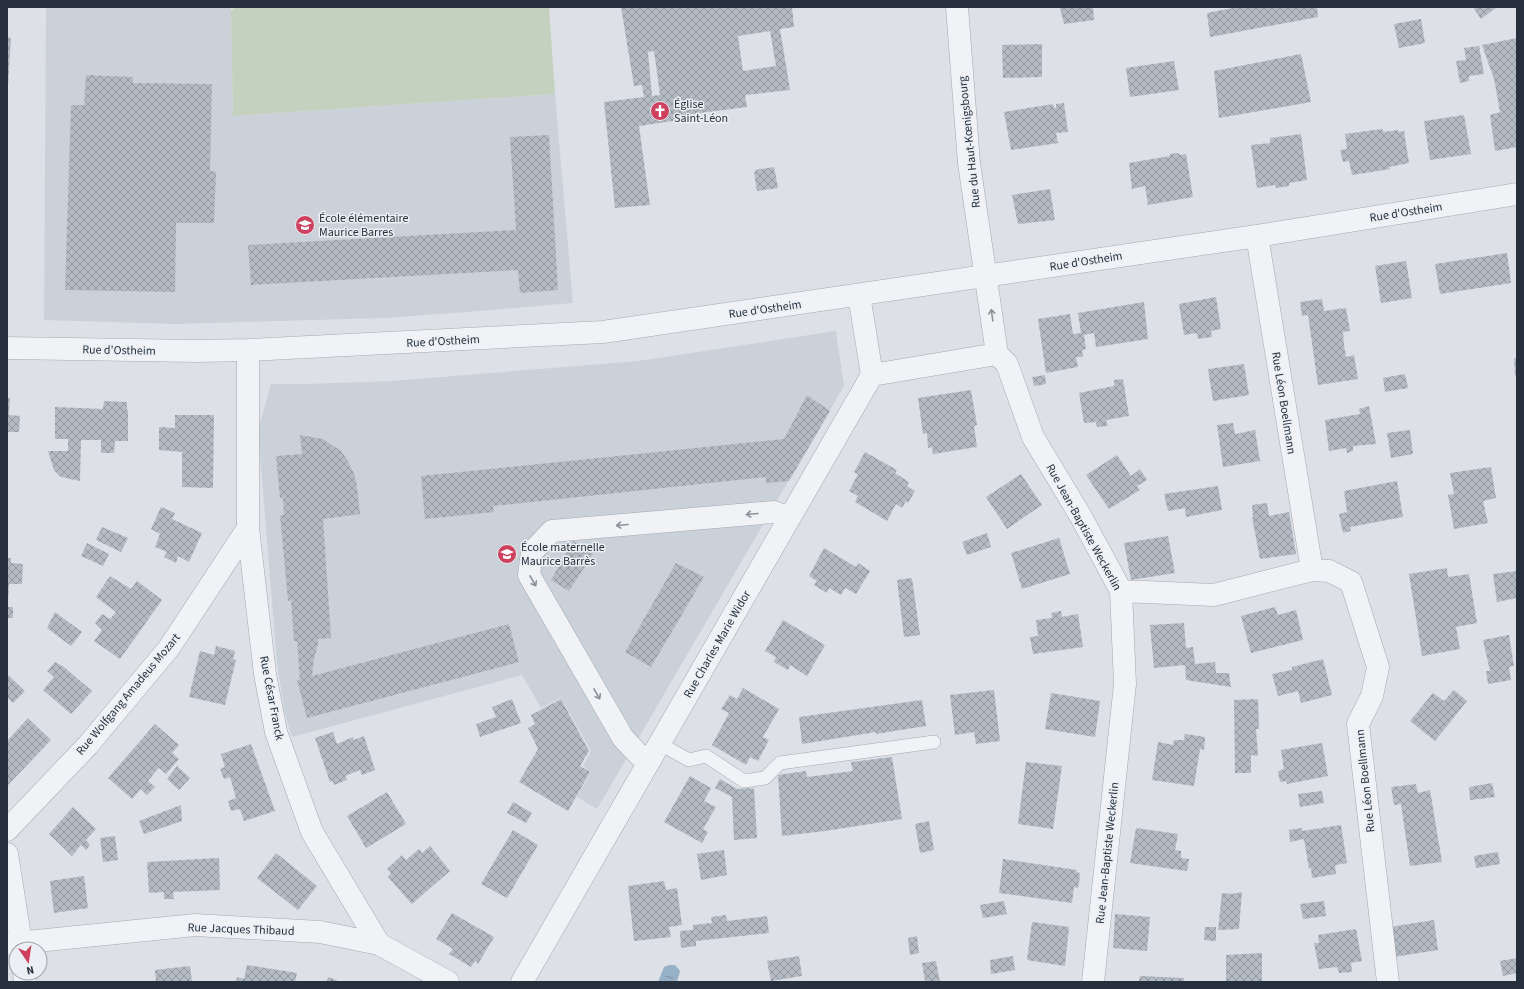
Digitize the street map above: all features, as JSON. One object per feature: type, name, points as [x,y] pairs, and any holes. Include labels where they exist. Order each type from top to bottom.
[{"type":"street","name":"Rue du Haut-Kœnigsbourg","points":[[957,7],[969,162],[986,276]]},
{"type":"street","name":"Rue d'Ostheim","points":[[7,348],[198,351],[248,350],[603,332],[1257,236],[1517,194]]},
{"type":"street","name":"Rue Léon Boellmann","points":[[1257,236],[1312,570]]},
{"type":"street","name":"Rue Jean-Baptiste Weckerlin","points":[[986,276],[997,354],[1007,364],[1033,437],[1080,515],[1121,591],[1125,684],[1093,982]]},
{"type":"street","points":[[859,295],[872,375],[997,354]]},
{"type":"street","name":"Rue César Franck","points":[[248,350],[248,528],[265,674],[276,732],[312,832],[379,944]]},
{"type":"street","name":"Rue Charles Marie Widor","points":[[522,982],[872,375]]},
{"type":"street","points":[[655,751],[639,755],[623,738],[529,575],[532,552],[552,531],[774,512],[790,518]]},
{"type":"street","name":"Rue Wolfgang Amadeus Mozart","points":[[7,830],[88,745],[169,648],[248,528]]},
{"type":"street","name":"Rue Léon Boellmann","points":[[1121,591],[1214,595],[1312,570],[1329,571],[1351,582],[1378,667],[1372,696],[1358,724],[1388,982]]},
{"type":"street","points":[[7,854],[17,941]]},
{"type":"street","name":"Rue Jacques Thibaud","points":[[48,941],[194,925],[320,932],[379,944]]},
{"type":"street","points":[[379,944],[448,982]]},
{"type":"lane","points":[[655,751],[689,760],[706,756],[744,781],[765,778],[780,763],[934,742]]},
{"type":"shaded area","name":"École élémentaire Maurice Barres","points":[[46,7],[231,7],[233,116],[555,94],[573,303],[385,318],[174,324],[44,320]]},
{"type":"shaded area","name":"École maternelle Maurice Barrès","points":[[836,331],[844,386],[597,809],[577,797],[591,772],[583,766],[591,751],[561,698],[541,708],[522,675],[292,737],[285,714],[277,663],[258,430],[271,384],[392,381],[638,361]]},
{"type":"green space","points":[[235,7],[549,7],[555,94],[233,116],[231,11]]},
{"type":"water","points":[[675,965],[680,971],[677,982],[658,982],[664,967]]},
{"type":"building","name":"Église Saint-Léon","points":[[621,7],[792,7],[794,27],[780,29],[790,90],[745,95],[747,107],[685,115],[686,119],[639,126],[650,205],[615,208],[604,102],[644,97],[642,85],[634,86]],"holes":[[[770,31],[776,66],[743,71],[738,36]],[[654,51],[660,95],[652,96],[648,52]]]},
{"type":"building","points":[[1093,7],[1094,20],[1064,24],[1060,8]]},
{"type":"building","points":[[1238,7],[1317,7],[1318,17],[1210,37],[1207,13]]},
{"type":"building","points":[[1473,7],[1497,7],[1481,19]]},
{"type":"building","points":[[1421,19],[1425,43],[1399,48],[1394,24]]},
{"type":"building","points":[[7,37],[11,38],[8,87],[7,87]]},
{"type":"building","points":[[1517,38],[1517,147],[1495,151],[1490,115],[1500,112],[1494,79],[1482,45]]},
{"type":"building","points":[[1042,44],[1042,77],[1003,78],[1002,45]]},
{"type":"building","points":[[1479,46],[1484,74],[1469,76],[1469,81],[1460,83],[1456,61],[1466,60],[1464,48]]},
{"type":"building","points":[[1301,54],[1311,102],[1219,118],[1214,71]]},
{"type":"building","points":[[1174,61],[1179,90],[1130,97],[1126,68]]},
{"type":"building","points":[[86,75],[133,77],[133,83],[212,84],[210,171],[216,172],[214,223],[176,223],[175,292],[65,290],[71,105],[84,105]]},
{"type":"building","points":[[1064,103],[1068,132],[1056,133],[1058,143],[1011,150],[1004,112],[1053,104],[1054,108],[1056,108],[1056,104]]},
{"type":"building","points":[[1464,115],[1471,154],[1430,160],[1424,121]]},
{"type":"building","points":[[1382,129],[1384,132],[1398,130],[1398,132],[1404,131],[1409,163],[1389,167],[1390,169],[1352,175],[1349,161],[1343,162],[1340,150],[1347,149],[1345,134]]},
{"type":"building","points":[[1301,134],[1307,180],[1289,183],[1289,186],[1276,188],[1275,185],[1257,188],[1251,145],[1270,143],[1270,138]]},
{"type":"building","points":[[549,135],[558,290],[520,293],[518,270],[251,285],[248,245],[516,230],[510,137]]},
{"type":"building","points":[[1178,153],[1180,155],[1186,154],[1193,197],[1148,205],[1145,186],[1132,189],[1129,163],[1170,156],[1170,154]]},
{"type":"building","points":[[774,167],[778,188],[757,191],[755,170]]},
{"type":"building","points":[[1050,189],[1055,220],[1018,224],[1012,195]]},
{"type":"building","points":[[1507,253],[1511,283],[1440,294],[1435,264]]},
{"type":"building","points":[[1406,261],[1412,298],[1381,303],[1375,266]]},
{"type":"building","points":[[1216,297],[1221,329],[1211,331],[1212,337],[1198,339],[1197,333],[1184,335],[1179,304]]},
{"type":"building","points":[[1322,299],[1324,311],[1346,308],[1350,331],[1343,332],[1346,357],[1354,355],[1358,379],[1318,385],[1308,315],[1302,316],[1300,302]]},
{"type":"building","points":[[1144,302],[1148,339],[1096,347],[1094,333],[1084,335],[1086,349],[1082,350],[1083,357],[1076,357],[1078,367],[1046,373],[1038,319],[1070,314],[1073,334],[1081,333],[1078,313]]},
{"type":"building","points":[[1514,358],[1517,358],[1517,376],[1515,376]]},
{"type":"building","points":[[1244,364],[1249,395],[1213,401],[1208,369]]},
{"type":"building","points":[[1405,374],[1408,388],[1385,392],[1383,378]]},
{"type":"building","points":[[1045,375],[1046,384],[1034,386],[1032,377]]},
{"type":"building","points":[[1123,379],[1129,416],[1106,420],[1108,426],[1097,427],[1096,422],[1084,423],[1079,393],[1114,386],[1114,380]]},
{"type":"building","points":[[971,390],[977,425],[974,426],[977,447],[933,454],[932,447],[928,448],[927,433],[923,434],[918,398]]},
{"type":"building","points":[[807,395],[830,411],[789,481],[766,483],[766,477],[493,506],[494,512],[425,519],[421,476],[784,439]]},
{"type":"building","points":[[7,398],[10,398],[9,415],[20,416],[19,432],[7,432]]},
{"type":"building","points":[[104,401],[127,402],[128,441],[115,441],[114,453],[101,453],[101,440],[81,440],[80,481],[61,477],[54,470],[48,451],[68,451],[68,439],[55,439],[55,407],[103,409]]},
{"type":"building","points":[[1369,406],[1376,444],[1353,446],[1353,451],[1347,453],[1346,448],[1329,451],[1325,420],[1360,414],[1359,409]]},
{"type":"building","points":[[175,415],[214,415],[213,488],[182,487],[182,452],[159,450],[159,427],[175,428]]},
{"type":"building","points":[[1233,423],[1235,434],[1255,430],[1260,461],[1223,467],[1217,425]]},
{"type":"building","points":[[1410,430],[1413,454],[1391,458],[1387,433]]},
{"type":"building","points":[[300,435],[323,439],[341,451],[354,474],[360,514],[323,519],[331,638],[318,639],[312,676],[509,624],[519,662],[307,718],[297,680],[300,680],[297,641],[294,641],[291,600],[288,601],[280,515],[284,515],[283,498],[280,498],[276,456],[302,454]]},
{"type":"building","points":[[865,452],[897,470],[895,473],[909,482],[907,486],[915,491],[908,503],[906,501],[902,508],[896,504],[887,521],[855,502],[858,496],[849,491],[858,474],[854,472]]},
{"type":"building","points":[[1117,455],[1131,476],[1140,469],[1147,480],[1137,486],[1140,490],[1109,509],[1086,475]]},
{"type":"building","points":[[1491,467],[1496,498],[1483,501],[1488,523],[1454,529],[1448,495],[1454,494],[1450,473]]},
{"type":"building","points":[[1021,474],[1042,505],[1007,529],[986,497]]},
{"type":"building","points":[[1397,481],[1403,517],[1350,527],[1351,531],[1343,533],[1339,514],[1347,512],[1344,491]]},
{"type":"building","points":[[1218,486],[1222,510],[1186,517],[1185,508],[1168,511],[1164,494]]},
{"type":"building","points":[[1267,503],[1269,516],[1289,512],[1296,554],[1260,559],[1252,517],[1252,505]]},
{"type":"building","points":[[161,507],[175,513],[172,519],[202,533],[189,562],[178,556],[176,563],[164,557],[167,552],[155,547],[160,534],[151,529]]},
{"type":"building","points":[[102,527],[128,538],[121,552],[96,540]]},
{"type":"building","points":[[987,533],[991,547],[967,555],[962,542]]},
{"type":"building","points":[[1168,536],[1175,573],[1131,580],[1124,543]]},
{"type":"building","points":[[1059,538],[1070,574],[1022,589],[1011,553]]},
{"type":"building","points":[[573,541],[593,554],[569,591],[551,580]]},
{"type":"building","points":[[87,543],[109,554],[103,566],[81,556]]},
{"type":"building","points":[[824,548],[856,567],[858,563],[870,571],[856,594],[845,588],[841,595],[829,588],[827,593],[814,585],[817,581],[809,576]]},
{"type":"building","points":[[7,558],[11,558],[11,563],[23,564],[22,584],[9,584],[8,603],[7,603]]},
{"type":"building","points":[[676,563],[704,577],[651,667],[625,652]]},
{"type":"building","points":[[1447,568],[1448,577],[1469,574],[1477,623],[1456,627],[1460,649],[1422,656],[1409,574]]},
{"type":"building","points":[[1517,571],[1517,598],[1497,602],[1493,574]]},
{"type":"building","points":[[110,576],[131,589],[137,581],[162,600],[120,659],[94,641],[102,630],[95,623],[102,614],[110,619],[116,612],[96,597]]},
{"type":"building","points":[[912,578],[920,635],[904,637],[897,580]]},
{"type":"building","points":[[7,607],[13,607],[13,618],[7,618]]},
{"type":"building","points":[[1275,607],[1278,615],[1296,610],[1303,640],[1251,653],[1241,616]]},
{"type":"building","points":[[1061,611],[1062,617],[1078,614],[1083,647],[1033,654],[1030,637],[1038,636],[1036,620],[1052,618],[1051,613]]},
{"type":"building","points":[[55,612],[82,632],[71,646],[47,628]]},
{"type":"building","points":[[783,620],[825,645],[807,676],[790,665],[788,670],[774,662],[776,657],[765,651]]},
{"type":"building","points":[[1184,623],[1186,648],[1193,647],[1195,664],[1215,662],[1216,673],[1229,673],[1231,687],[1186,680],[1185,665],[1154,668],[1150,625]]},
{"type":"building","points":[[1509,635],[1514,666],[1509,667],[1511,680],[1488,684],[1486,671],[1490,671],[1483,640]]},
{"type":"building","points":[[216,646],[235,651],[233,659],[236,660],[225,705],[189,697],[200,651],[214,655]]},
{"type":"building","points":[[1323,659],[1332,695],[1301,703],[1298,691],[1278,696],[1272,674],[1292,670],[1292,667]]},
{"type":"building","points":[[55,662],[64,667],[92,691],[71,714],[43,690],[54,677],[47,671]]},
{"type":"building","points":[[7,674],[25,691],[13,703],[7,697]]},
{"type":"building","points":[[743,688],[779,709],[763,737],[769,740],[758,761],[750,757],[746,765],[712,745],[729,713],[721,709],[730,695],[737,699]]},
{"type":"building","points":[[994,690],[1000,741],[976,744],[974,732],[955,735],[950,695]]},
{"type":"building","points":[[1454,690],[1467,701],[1435,741],[1410,721],[1433,693],[1444,701]]},
{"type":"building","points":[[1051,693],[1100,701],[1095,737],[1045,729]]},
{"type":"building","points":[[512,699],[521,723],[480,737],[476,724],[496,717],[492,707]]},
{"type":"building","points":[[561,699],[589,751],[580,766],[590,772],[568,811],[519,782],[538,749],[528,728],[535,724],[531,715]]},
{"type":"building","points":[[1258,699],[1259,729],[1256,729],[1258,756],[1251,755],[1251,773],[1235,773],[1234,700]]},
{"type":"building","points":[[922,700],[926,726],[876,734],[876,732],[802,744],[799,717]]},
{"type":"building","points":[[28,718],[51,740],[7,786],[7,741]]},
{"type":"building","points":[[155,724],[179,745],[172,753],[179,759],[166,774],[159,768],[156,771],[148,781],[155,787],[147,795],[141,789],[132,799],[108,778]]},
{"type":"building","points":[[333,732],[337,744],[353,737],[354,740],[364,736],[375,770],[362,775],[360,770],[345,776],[347,780],[334,785],[332,780],[330,782],[315,738]]},
{"type":"building","points":[[1185,734],[1205,737],[1204,750],[1200,749],[1194,786],[1152,780],[1158,742],[1173,745],[1174,740],[1184,740]]},
{"type":"building","points":[[1322,743],[1328,776],[1287,784],[1286,781],[1280,782],[1278,771],[1284,769],[1281,750]]},
{"type":"building","points":[[251,744],[275,811],[244,821],[240,809],[231,811],[228,801],[236,798],[230,777],[224,779],[220,769],[225,767],[221,754]]},
{"type":"building","points":[[892,757],[902,819],[782,836],[778,775],[806,771],[807,777],[853,771],[851,762]]},
{"type":"building","points":[[1026,762],[1062,766],[1053,829],[1018,824]]},
{"type":"building","points":[[177,766],[190,778],[179,790],[167,779]]},
{"type":"building","points":[[690,776],[711,788],[704,801],[716,807],[703,829],[708,832],[702,843],[664,822]]},
{"type":"building","points":[[720,779],[737,789],[754,788],[757,838],[734,840],[732,797],[715,788]]},
{"type":"building","points":[[1492,783],[1495,797],[1470,800],[1469,787]]},
{"type":"building","points":[[1416,784],[1418,793],[1430,790],[1442,862],[1410,866],[1401,804],[1394,805],[1391,787]]},
{"type":"building","points":[[1322,791],[1324,803],[1300,807],[1298,794]]},
{"type":"building","points":[[387,792],[406,824],[366,848],[347,816]]},
{"type":"building","points":[[513,802],[532,813],[526,823],[507,813]]},
{"type":"building","points":[[181,805],[182,821],[144,834],[139,821]]},
{"type":"building","points":[[73,807],[96,829],[86,840],[90,845],[86,850],[81,845],[72,856],[49,834]]},
{"type":"building","points":[[929,821],[934,850],[920,853],[915,824]]},
{"type":"building","points":[[1341,825],[1347,863],[1335,865],[1336,874],[1312,878],[1304,839],[1290,842],[1289,830],[1302,828],[1302,831]]},
{"type":"building","points":[[1136,828],[1178,834],[1175,850],[1181,851],[1181,858],[1189,859],[1187,871],[1130,863]]},
{"type":"building","points":[[513,830],[538,845],[507,898],[481,884]]},
{"type":"building","points":[[115,836],[118,860],[103,862],[100,838]]},
{"type":"building","points":[[430,846],[450,871],[412,904],[388,877],[391,873],[387,869],[402,855],[406,860],[419,849],[422,853]]},
{"type":"building","points":[[724,850],[727,875],[701,880],[697,854]]},
{"type":"building","points":[[1498,852],[1500,864],[1476,868],[1474,856]]},
{"type":"building","points":[[276,853],[317,886],[298,910],[257,878]]},
{"type":"building","points":[[219,858],[220,890],[173,892],[174,899],[164,899],[164,892],[149,893],[147,862]]},
{"type":"building","points":[[1003,859],[1077,870],[1076,872],[1080,873],[1079,883],[1078,888],[1074,887],[1072,903],[999,893]]},
{"type":"building","points":[[84,876],[88,908],[54,913],[50,881]]},
{"type":"building","points":[[664,881],[666,890],[677,888],[682,925],[669,927],[671,937],[634,941],[628,886]]},
{"type":"building","points":[[1242,892],[1239,929],[1218,930],[1222,893],[1232,894]]},
{"type":"building","points":[[1004,901],[1007,914],[983,918],[980,905]]},
{"type":"building","points":[[1324,901],[1326,916],[1303,919],[1300,904]]},
{"type":"building","points":[[452,913],[494,937],[478,964],[475,961],[471,967],[449,954],[453,949],[436,939]]},
{"type":"building","points":[[1115,914],[1150,917],[1147,951],[1113,948]]},
{"type":"building","points":[[726,915],[727,921],[767,916],[769,933],[696,941],[696,946],[681,948],[680,931],[693,930],[693,925],[712,923],[711,917]]},
{"type":"building","points":[[1434,920],[1438,950],[1394,957],[1390,927]]},
{"type":"building","points":[[1032,922],[1069,927],[1065,966],[1027,960]]},
{"type":"building","points":[[1205,927],[1216,927],[1216,941],[1204,940]]},
{"type":"building","points":[[1356,929],[1362,961],[1351,963],[1352,972],[1339,973],[1337,967],[1319,969],[1314,943],[1319,943],[1318,935]]},
{"type":"building","points":[[917,936],[919,953],[910,955],[908,938]]},
{"type":"building","points":[[1262,953],[1262,982],[1226,982],[1226,955]]},
{"type":"building","points":[[799,956],[802,976],[771,981],[767,961]]},
{"type":"building","points":[[1013,956],[1015,970],[991,974],[990,960]]},
{"type":"building","points":[[1517,958],[1517,973],[1503,976],[1500,961]]},
{"type":"building","points":[[936,961],[940,982],[925,982],[922,963]]},
{"type":"building","points":[[247,965],[297,973],[295,982],[236,982],[237,977],[244,979]]},
{"type":"building","points":[[190,966],[192,982],[156,982],[155,970]]},
{"type":"building","points":[[1140,976],[1184,978],[1184,982],[1139,982]]},
{"type":"building","points":[[328,977],[341,982],[326,982]]},
{"type":"place","name":"Église Saint-Léon","points":[[660,111]]},
{"type":"place","name":"École élémentaire Maurice Barres","points":[[305,225]]},
{"type":"place","name":"École maternelle Maurice Barrès","points":[[507,554]]}]
